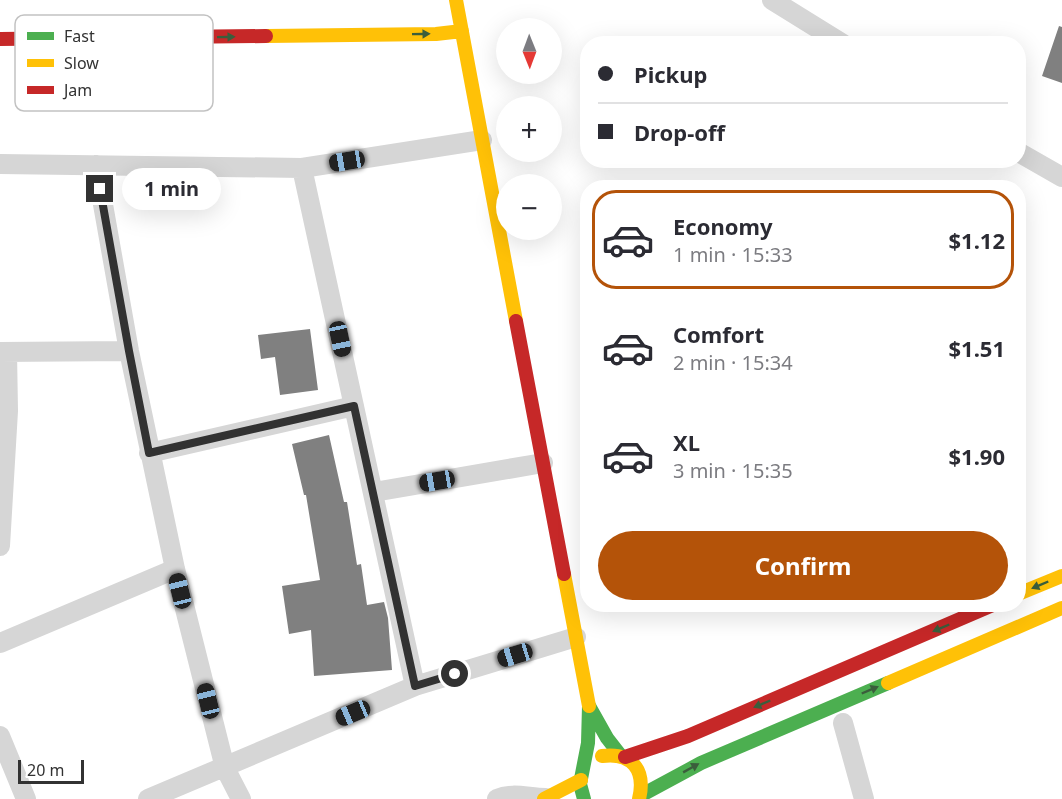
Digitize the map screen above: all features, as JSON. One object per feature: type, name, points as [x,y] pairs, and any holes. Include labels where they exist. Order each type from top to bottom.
[{"type":"main road","points":[[456,0],[589,706],[588,743],[581,777],[581,795],[584,799]]},
{"type":"main road","points":[[213,37],[436,34],[462,31]]},
{"type":"main road","points":[[0,39],[15,39]]},
{"type":"main road","points":[[1026,591],[1062,576]]},
{"type":"main road","points":[[639,798],[700,763],[1062,608]]},
{"type":"main road","points":[[545,799],[581,777],[587,765],[596,758],[605,755],[623,756],[688,736],[976,612]]},
{"type":"main road","points":[[589,706],[607,738],[639,771],[642,780],[639,798]]},
{"type":"street","points":[[772,0],[830,36]]},
{"type":"street","points":[[0,164],[302,168],[482,140]]},
{"type":"street","points":[[1026,157],[1062,177]]},
{"type":"street","points":[[96,165],[129,351],[175,569],[225,768],[241,799]]},
{"type":"street","points":[[302,168],[415,686]]},
{"type":"street","points":[[0,546],[7,420],[4,352],[129,351]]},
{"type":"street","points":[[149,453],[354,406]]},
{"type":"street","points":[[374,492],[543,463]]},
{"type":"street","points":[[0,642],[175,569]]},
{"type":"street","points":[[148,799],[415,686],[576,637]]},
{"type":"street","points":[[843,723],[864,799]]},
{"type":"street","points":[[0,736],[26,799]]},
{"type":"street","points":[[497,799],[514,794],[545,799]]},
{"type":"building","points":[[1059,26],[1062,27],[1062,83],[1042,76]]},
{"type":"building","points":[[310,329],[318,390],[280,395],[275,357],[261,359],[258,335]]},
{"type":"building","points":[[329,435],[344,502],[347,502],[357,565],[361,564],[367,605],[384,602],[388,618],[392,670],[314,676],[311,630],[289,634],[282,586],[320,580],[306,495],[304,495],[292,444]]},
{"type":"traffic: fast","points":[[640,796],[701,763],[888,683]]},
{"type":"traffic: fast","points":[[584,799],[580,784],[588,743],[589,706],[607,738],[621,756]]},
{"type":"traffic: slow","points":[[456,0],[516,321]]},
{"type":"traffic: slow","points":[[266,36],[436,34],[462,31]]},
{"type":"traffic: slow","points":[[564,574],[589,706]]},
{"type":"traffic: slow","points":[[1026,591],[1062,576]]},
{"type":"traffic: slow","points":[[888,683],[1062,608]]},
{"type":"traffic: slow","points":[[602,756],[621,757],[634,765],[640,779],[639,799]]},
{"type":"traffic: slow","points":[[544,799],[581,780]]},
{"type":"traffic: jam","points":[[213,37],[266,36]]},
{"type":"traffic: jam","points":[[0,39],[15,39]]},
{"type":"traffic: jam","points":[[516,321],[564,574]]},
{"type":"traffic: jam","points":[[625,757],[688,736],[976,612]]},
{"type":"route","points":[[100,189],[149,453],[354,406],[415,686],[455,674]]}]
